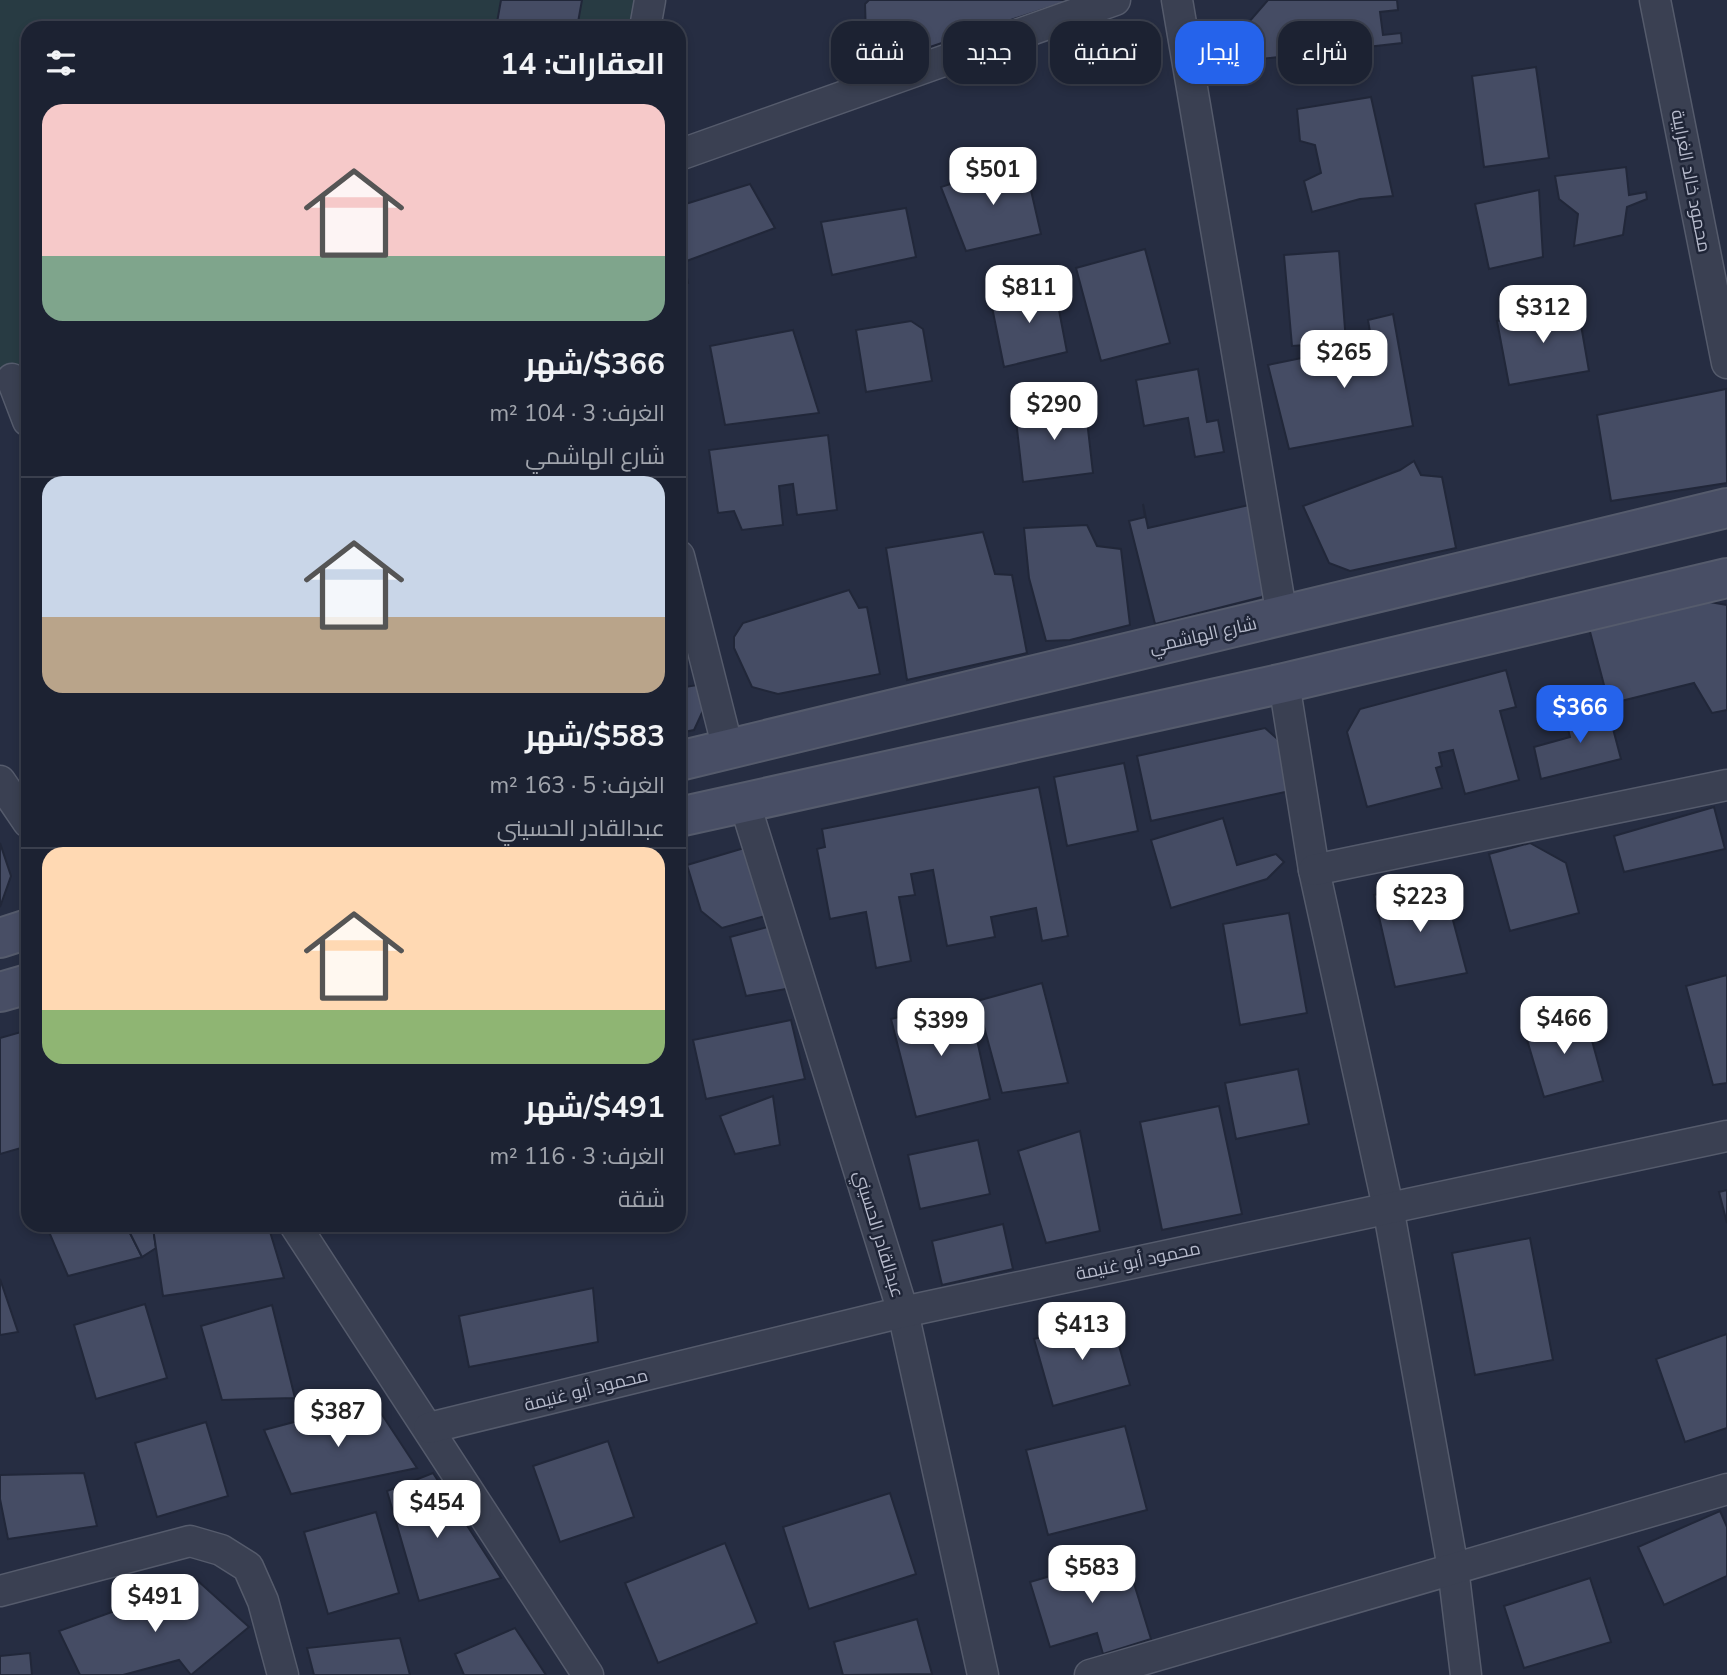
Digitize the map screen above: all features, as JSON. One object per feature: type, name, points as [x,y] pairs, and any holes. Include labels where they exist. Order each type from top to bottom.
[{"type":"main road","name":"شارع الهاشمي","points":[[686,759],[1727,508]]},
{"type":"main road","points":[[686,815],[1284,684],[1727,578]]},
{"type":"main road","points":[[0,938],[21,931]]},
{"type":"main road","points":[[0,992],[21,986]]},
{"type":"street","points":[[646,21],[650,0]]},
{"type":"street","points":[[686,153],[1115,0]]},
{"type":"street","points":[[1177,0],[1282,616]]},
{"type":"street","name":"محمود خالد الغرايبة","points":[[1655,0],[1727,363]]},
{"type":"street","points":[[13,378],[21,401]]},
{"type":"street","points":[[686,584],[728,749]]},
{"type":"street","points":[[1284,684],[1314,870],[1388,1207],[1453,1568],[1466,1675]]},
{"type":"street","points":[[0,781],[21,812]]},
{"type":"street","points":[[1314,870],[1727,785]]},
{"type":"street","name":"عبدالقادر الحسيني","points":[[744,801],[903,1312],[983,1675]]},
{"type":"street","name":"محمود أبو غنيمة","points":[[429,1428],[903,1312],[1727,1136]]},
{"type":"street","points":[[300,1232],[588,1675]]},
{"type":"street","points":[[1090,1675],[1727,1489]]},
{"type":"street","points":[[0,1591],[190,1541],[222,1550],[248,1567],[262,1601],[282,1675]]},
{"type":"shaded area","points":[[0,0],[649,0],[645,21],[21,21],[21,380],[0,388]]},
{"type":"building","points":[[501,0],[582,0],[578,21],[497,21]]},
{"type":"building","points":[[869,0],[1071,0],[1008,21],[943,21],[943,43],[929,47],[929,21],[866,21],[865,4]]},
{"type":"building","points":[[1268,0],[1397,0],[1398,10],[1380,12],[1383,35],[1401,33],[1402,43],[1372,46],[1372,21],[1278,21],[1278,57],[1264,59],[1264,21],[1250,21]]},
{"type":"building","points":[[1536,67],[1549,158],[1484,167],[1472,76]]},
{"type":"building","points":[[1371,97],[1393,196],[1360,199],[1312,212],[1304,181],[1321,173],[1315,145],[1300,141],[1297,109]]},
{"type":"building","points":[[1024,160],[1041,234],[966,251],[941,187]]},
{"type":"building","points":[[1626,167],[1629,195],[1646,192],[1647,199],[1627,207],[1623,235],[1574,246],[1578,214],[1559,199],[1555,176]]},
{"type":"building","points":[[750,184],[775,228],[686,261],[686,204]]},
{"type":"building","points":[[1539,190],[1543,257],[1489,269],[1475,204]]},
{"type":"building","points":[[906,208],[916,257],[832,275],[821,222]]},
{"type":"building","points":[[1145,249],[1170,343],[1101,361],[1076,268]]},
{"type":"building","points":[[1339,251],[1346,342],[1292,346],[1284,255]]},
{"type":"building","points":[[1054,284],[1067,352],[1004,367],[990,297]]},
{"type":"building","points":[[1577,302],[1589,371],[1509,385],[1497,321]]},
{"type":"building","points":[[1393,314],[1413,426],[1289,449],[1268,365],[1350,348],[1356,338],[1370,332],[1368,320]]},
{"type":"building","points":[[911,321],[923,329],[932,381],[866,392],[856,330]]},
{"type":"building","points":[[793,330],[819,413],[725,425],[710,346]]},
{"type":"building","points":[[1198,369],[1207,422],[1218,420],[1224,452],[1195,457],[1188,418],[1144,426],[1136,380]]},
{"type":"building","points":[[1726,389],[1727,483],[1611,501],[1597,415]]},
{"type":"building","points":[[1085,403],[1093,473],[1023,482],[1015,411]]},
{"type":"building","points":[[828,435],[837,510],[797,515],[793,484],[779,486],[783,525],[742,530],[734,511],[718,513],[709,450]]},
{"type":"building","points":[[1414,461],[1421,475],[1442,477],[1456,548],[1350,571],[1329,563],[1303,506],[1400,470]]},
{"type":"building","points":[[1143,504],[1148,528],[1249,505],[1268,587],[1262,597],[1155,624],[1129,521],[1145,517]]},
{"type":"building","points":[[1087,525],[1097,546],[1121,549],[1130,625],[1070,640],[1046,641],[1029,578],[1024,528]]},
{"type":"building","points":[[983,532],[995,574],[1012,575],[1027,653],[907,680],[886,548]]},
{"type":"building","points":[[849,590],[859,608],[867,607],[880,674],[778,694],[752,687],[734,648],[734,637],[743,623]]},
{"type":"building","points":[[1698,600],[1727,605],[1727,710],[1712,713],[1694,683],[1609,704],[1589,628]]},
{"type":"building","points":[[1506,670],[1516,707],[1500,711],[1519,780],[1465,794],[1453,750],[1439,753],[1442,766],[1436,768],[1442,788],[1367,807],[1347,732],[1360,709]]},
{"type":"building","points":[[697,685],[707,702],[694,730],[686,732],[686,687]]},
{"type":"building","points":[[1607,706],[1621,759],[1541,779],[1534,747],[1570,737],[1565,717]]},
{"type":"building","points":[[1265,728],[1290,750],[1299,789],[1151,821],[1137,756]]},
{"type":"building","points":[[1124,763],[1138,831],[1067,846],[1054,777]]},
{"type":"building","points":[[1039,787],[1068,936],[1042,941],[1036,908],[991,917],[995,937],[947,946],[933,870],[911,874],[915,895],[899,897],[911,961],[876,968],[866,912],[830,919],[817,849],[825,847],[822,829]]},
{"type":"building","points":[[1714,807],[1725,849],[1624,872],[1614,836]]},
{"type":"building","points":[[1223,818],[1237,865],[1276,854],[1284,862],[1267,879],[1171,908],[1151,840]]},
{"type":"building","points":[[0,843],[11,876],[0,907]]},
{"type":"building","points":[[1530,843],[1566,863],[1579,913],[1510,931],[1489,854]]},
{"type":"building","points":[[751,846],[772,914],[722,928],[701,911],[687,865]]},
{"type":"building","points":[[1442,879],[1467,973],[1395,987],[1374,895]]},
{"type":"building","points":[[1289,913],[1307,1013],[1240,1025],[1223,924]]},
{"type":"building","points":[[775,925],[797,987],[746,996],[730,937]]},
{"type":"building","points":[[1727,975],[1727,1083],[1713,1085],[1686,986]]},
{"type":"building","points":[[1042,983],[1068,1083],[1002,1093],[977,1001]]},
{"type":"building","points":[[968,999],[990,1099],[916,1117],[891,1019]]},
{"type":"building","points":[[1585,1015],[1603,1081],[1544,1097],[1525,1033]]},
{"type":"building","points":[[791,1020],[805,1079],[706,1099],[693,1040]]},
{"type":"building","points":[[21,1032],[21,1148],[0,1154],[0,1038]]},
{"type":"building","points":[[1298,1069],[1309,1124],[1236,1139],[1225,1083]]},
{"type":"building","points":[[773,1096],[780,1145],[735,1154],[720,1116]]},
{"type":"building","points":[[1219,1106],[1242,1214],[1162,1230],[1140,1122]]},
{"type":"building","points":[[1080,1131],[1100,1231],[1046,1243],[1018,1151]]},
{"type":"building","points":[[978,1140],[990,1194],[920,1209],[908,1155]]},
{"type":"building","points":[[1727,1190],[1727,1223],[1719,1192]]},
{"type":"building","points":[[1003,1224],[1013,1269],[942,1285],[932,1241]]},
{"type":"building","points":[[49,1232],[130,1232],[142,1257],[68,1276]]},
{"type":"building","points":[[130,1232],[154,1232],[156,1248],[142,1257]]},
{"type":"building","points":[[154,1232],[270,1232],[284,1278],[163,1296]]},
{"type":"building","points":[[1530,1238],[1553,1360],[1475,1375],[1452,1253]]},
{"type":"building","points":[[0,1279],[18,1332],[0,1335]]},
{"type":"building","points":[[593,1288],[598,1342],[469,1367],[459,1316]]},
{"type":"building","points":[[145,1304],[167,1378],[96,1399],[74,1325]]},
{"type":"building","points":[[272,1305],[295,1398],[222,1400],[201,1326]]},
{"type":"building","points":[[1111,1317],[1130,1385],[1053,1406],[1034,1339]]},
{"type":"building","points":[[1727,1334],[1727,1428],[1685,1442],[1656,1359]]},
{"type":"building","points":[[373,1401],[417,1468],[291,1494],[264,1430]]},
{"type":"building","points":[[206,1422],[228,1496],[157,1517],[135,1443]]},
{"type":"building","points":[[1125,1426],[1147,1510],[1048,1535],[1026,1450]]},
{"type":"building","points":[[608,1441],[634,1517],[560,1542],[533,1466]]},
{"type":"building","points":[[84,1473],[97,1526],[8,1539],[0,1499],[0,1475]]},
{"type":"building","points":[[433,1473],[501,1578],[419,1601],[387,1491]]},
{"type":"building","points":[[890,1493],[916,1574],[809,1609],[783,1527]]},
{"type":"building","points":[[1720,1511],[1727,1527],[1727,1576],[1664,1605],[1638,1547]]},
{"type":"building","points":[[376,1512],[399,1593],[328,1614],[304,1532]]},
{"type":"building","points":[[725,1543],[757,1623],[658,1663],[625,1583]]},
{"type":"building","points":[[1125,1554],[1151,1639],[1103,1654],[1097,1633],[1050,1647],[1030,1582]]},
{"type":"building","points":[[1590,1578],[1611,1642],[1524,1668],[1504,1606]]},
{"type":"building","points":[[198,1581],[249,1627],[191,1675],[179,1660],[123,1675],[80,1675],[59,1631]]},
{"type":"building","points":[[917,1619],[932,1674],[843,1675],[834,1642]]},
{"type":"building","points":[[515,1628],[546,1675],[464,1675],[455,1654]]},
{"type":"building","points":[[400,1638],[410,1675],[314,1675],[307,1648]]},
{"type":"building","points":[[30,1653],[32,1675],[0,1675],[0,1656]]}]
